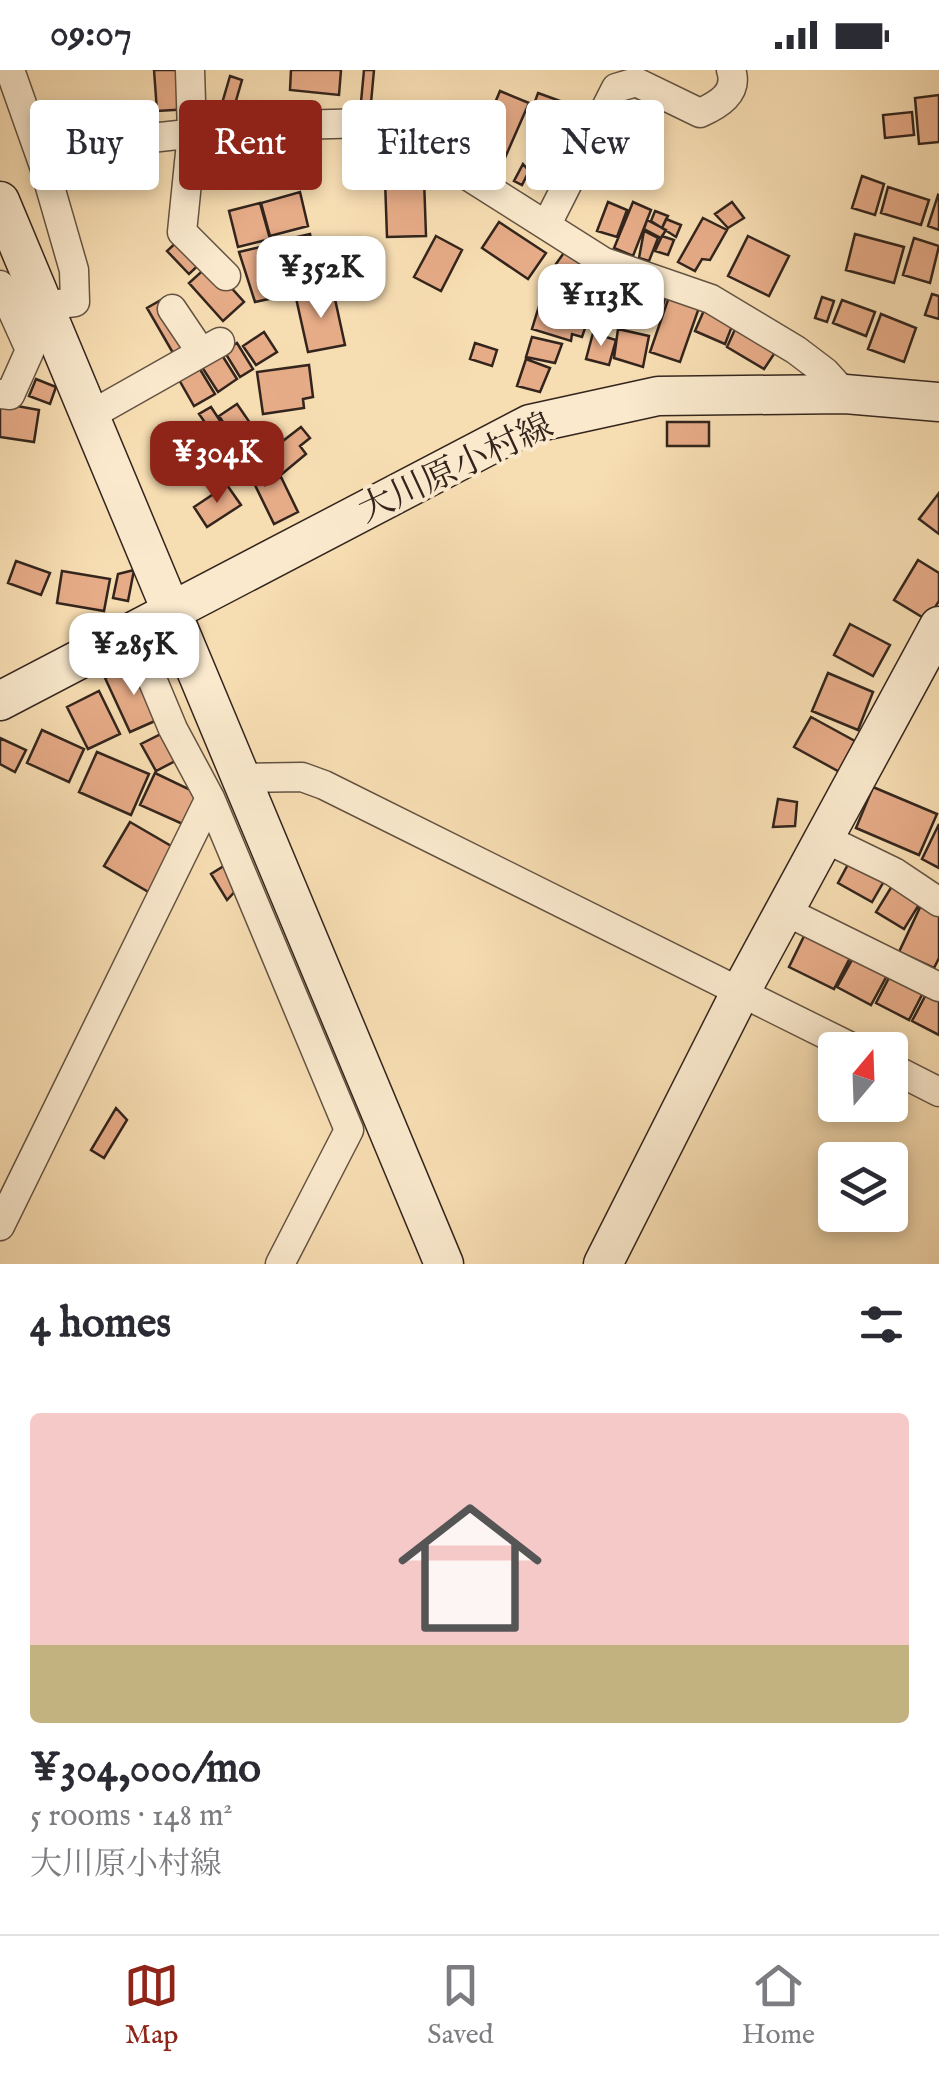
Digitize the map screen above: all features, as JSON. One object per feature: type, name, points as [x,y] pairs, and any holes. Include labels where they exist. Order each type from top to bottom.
[{"type":"main road","points":[[0,201],[19,301],[89,416],[171,609],[226,788],[444,1264]]},
{"type":"main road","name":"大川原小村線","points":[[0,701],[530,424],[658,396],[844,394],[939,402]]},
{"type":"main road","points":[[603,1264],[741,991],[824,838],[928,668],[939,626]]},
{"type":"street","points":[[10,70],[30,126]]},
{"type":"street","points":[[190,70],[191,100]]},
{"type":"street","points":[[548,222],[616,88],[636,82],[700,113],[730,93],[734,79],[731,70]]},
{"type":"street","points":[[322,124],[369,123],[400,134],[548,222],[604,262],[711,298],[796,350],[825,372],[844,394]]},
{"type":"street","points":[[0,394],[10,395],[30,350],[19,301],[75,302],[74,270],[51,190]]},
{"type":"street","points":[[186,190],[182,232],[224,263]]},
{"type":"street","points":[[89,416],[210,347],[172,309]]},
{"type":"street","points":[[132,631],[174,729],[226,788],[348,1130],[280,1264]]},
{"type":"street","points":[[226,788],[302,777],[324,785],[822,1032]]},
{"type":"street","points":[[0,1226],[226,788]]},
{"type":"street","points":[[824,838],[894,872],[939,902]]},
{"type":"street","points":[[785,911],[939,986]]},
{"type":"street","points":[[908,1076],[939,1092]]},
{"type":"building","points":[[154,70],[187,70],[189,100],[179,100],[179,110],[159,111]]},
{"type":"building","points":[[291,70],[341,70],[339,95],[290,90]]},
{"type":"building","points":[[364,70],[374,70],[371,100],[361,100]]},
{"type":"building","points":[[230,76],[242,80],[236,100],[223,100]]},
{"type":"building","points":[[500,91],[526,102],[506,155],[506,100],[496,100]]},
{"type":"building","points":[[538,93],[557,100],[535,100]]},
{"type":"building","points":[[939,95],[939,142],[919,144],[915,98]]},
{"type":"building","points":[[912,112],[914,135],[885,138],[883,115]]},
{"type":"building","points":[[523,164],[526,177],[522,185],[514,181]]},
{"type":"building","points":[[862,176],[884,184],[875,215],[852,208]]},
{"type":"building","points":[[888,187],[929,200],[921,225],[881,213]]},
{"type":"building","points":[[385,190],[424,190],[426,236],[387,237]]},
{"type":"building","points":[[300,192],[308,226],[270,236],[261,203]]},
{"type":"building","points":[[939,196],[939,230],[928,226]]},
{"type":"building","points":[[608,202],[627,210],[617,237],[597,231]]},
{"type":"building","points":[[633,202],[651,210],[633,256],[614,248]]},
{"type":"building","points":[[732,202],[744,218],[728,228],[715,214]]},
{"type":"building","points":[[260,203],[270,239],[238,247],[229,211]]},
{"type":"building","points":[[655,211],[668,216],[662,228],[651,221]]},
{"type":"building","points":[[703,218],[727,230],[710,260],[702,259],[695,271],[678,262]]},
{"type":"building","points":[[666,219],[681,225],[676,237],[662,228]]},
{"type":"building","points":[[647,220],[666,230],[661,238],[644,229]]},
{"type":"building","points":[[499,222],[546,253],[528,279],[482,248]]},
{"type":"building","points":[[644,231],[658,238],[649,261],[639,258]]},
{"type":"building","points":[[310,234],[314,256],[323,257],[327,275],[289,282],[280,241]]},
{"type":"building","points":[[855,234],[904,247],[894,283],[846,270]]},
{"type":"building","points":[[183,236],[205,259],[189,274],[167,251]]},
{"type":"building","points":[[436,236],[462,250],[441,291],[414,277]]},
{"type":"building","points":[[662,236],[674,240],[668,255],[655,251]]},
{"type":"building","points":[[748,236],[789,256],[769,296],[728,276]]},
{"type":"building","points":[[914,238],[939,246],[930,283],[903,275]]},
{"type":"building","points":[[269,245],[273,268],[279,268],[284,283],[278,285],[282,296],[255,302],[239,252]]},
{"type":"building","points":[[568,247],[604,271],[574,276],[556,264]]},
{"type":"building","points":[[210,264],[244,302],[223,321],[189,283]]},
{"type":"building","points":[[649,286],[667,292],[661,312],[642,307]]},
{"type":"building","points":[[333,290],[345,345],[308,352],[296,298]]},
{"type":"building","points":[[671,291],[701,302],[680,362],[650,352]]},
{"type":"building","points":[[543,293],[592,308],[582,337],[572,334],[571,341],[532,329]]},
{"type":"building","points":[[932,294],[939,296],[939,319],[925,315]]},
{"type":"building","points":[[822,297],[834,301],[827,322],[815,318]]},
{"type":"building","points":[[161,300],[187,345],[173,353],[147,308]]},
{"type":"building","points":[[842,300],[875,312],[866,336],[833,323]]},
{"type":"building","points":[[705,308],[734,321],[725,344],[695,331]]},
{"type":"building","points":[[881,314],[916,328],[904,362],[868,349]]},
{"type":"building","points":[[737,325],[778,348],[764,369],[727,347]]},
{"type":"building","points":[[618,329],[649,336],[643,367],[614,358]]},
{"type":"building","points":[[264,332],[277,352],[256,365],[243,346]]},
{"type":"building","points":[[593,333],[616,340],[609,365],[586,359]]},
{"type":"building","points":[[532,337],[562,344],[555,363],[526,357]]},
{"type":"building","points":[[237,343],[253,369],[240,377],[224,351]]},
{"type":"building","points":[[475,343],[497,350],[492,366],[470,359]]},
{"type":"building","points":[[220,352],[237,379],[218,392],[200,364]]},
{"type":"building","points":[[526,359],[550,368],[540,392],[517,386]]},
{"type":"building","points":[[309,365],[313,397],[303,399],[304,408],[263,414],[257,372]]},
{"type":"building","points":[[198,366],[215,394],[194,406],[178,378]]},
{"type":"building","points":[[36,379],[56,387],[50,404],[29,396]]},
{"type":"building","points":[[0,403],[39,410],[34,442],[0,437]]},
{"type":"building","points":[[237,404],[259,436],[266,431],[274,444],[242,465],[230,447],[237,443],[219,416]]},
{"type":"building","points":[[211,407],[234,442],[208,459],[191,434],[206,424],[199,414]]},
{"type":"building","points":[[667,422],[709,422],[709,446],[667,446]]},
{"type":"building","points":[[301,427],[310,438],[300,446],[306,454],[282,474],[266,454]]},
{"type":"building","points":[[259,473],[265,485],[281,477],[298,512],[274,524],[251,477]]},
{"type":"building","points":[[227,485],[241,505],[207,527],[194,507]]},
{"type":"building","points":[[939,493],[939,534],[919,519]]},
{"type":"building","points":[[918,560],[939,573],[939,601],[927,620],[894,600]]},
{"type":"building","points":[[16,561],[50,573],[41,595],[8,583]]},
{"type":"building","points":[[134,570],[128,601],[113,598],[118,574]]},
{"type":"building","points":[[62,571],[110,579],[104,611],[57,603]]},
{"type":"building","points":[[850,624],[890,645],[873,676],[834,655]]},
{"type":"building","points":[[139,663],[164,717],[130,732],[105,678]]},
{"type":"building","points":[[828,673],[873,692],[858,730],[812,711]]},
{"type":"building","points":[[99,691],[120,734],[88,749],[67,707]]},
{"type":"building","points":[[811,717],[864,746],[847,776],[794,747]]},
{"type":"building","points":[[42,730],[84,749],[69,782],[27,763]]},
{"type":"building","points":[[167,731],[181,758],[156,771],[141,744]]},
{"type":"building","points":[[0,738],[26,750],[15,772],[0,764]]},
{"type":"building","points":[[97,752],[149,774],[131,815],[79,792]]},
{"type":"building","points":[[155,773],[199,794],[185,825],[140,805]]},
{"type":"building","points":[[873,787],[937,814],[919,855],[856,828]]},
{"type":"building","points":[[778,799],[797,802],[795,826],[773,827]]},
{"type":"building","points":[[130,822],[178,850],[152,894],[104,866]]},
{"type":"building","points":[[939,824],[939,868],[922,859]]},
{"type":"building","points":[[852,857],[887,876],[872,902],[838,883]]},
{"type":"building","points":[[227,864],[240,886],[227,900],[211,874]]},
{"type":"building","points":[[892,886],[920,903],[904,929],[876,912]]},
{"type":"building","points":[[924,899],[939,906],[939,958],[934,968],[899,952]]},
{"type":"building","points":[[808,928],[854,950],[834,989],[789,967]]},
{"type":"building","points":[[857,951],[890,970],[871,1005],[837,987]]},
{"type":"building","points":[[893,970],[926,987],[909,1020],[876,1003]]},
{"type":"building","points":[[931,985],[939,990],[939,1035],[912,1021]]},
{"type":"building","points":[[116,1108],[127,1120],[104,1158],[91,1150]]}]
